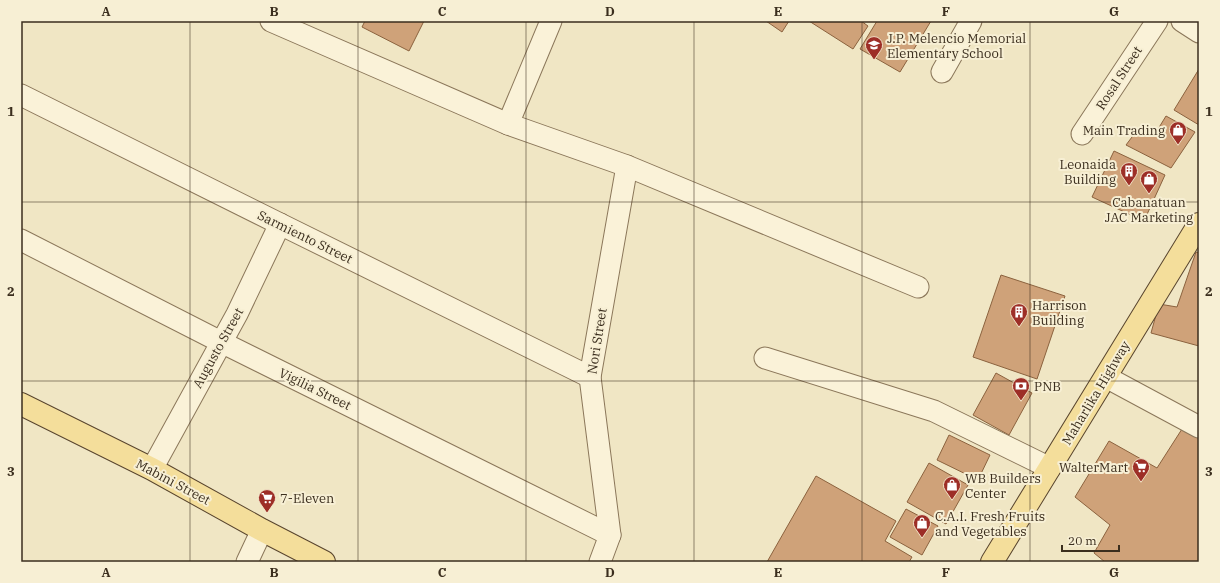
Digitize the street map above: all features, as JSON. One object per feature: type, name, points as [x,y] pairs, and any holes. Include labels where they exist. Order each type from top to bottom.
[{"type":"main road","name":"Maharlika Highway","points":[[992,562],[1199,224]]},
{"type":"main road","name":"Mabini Street","points":[[21,404],[152,469],[262,530],[324,562]]},
{"type":"street","points":[[271,21],[508,124],[627,166],[918,287]]},
{"type":"street","points":[[508,124],[551,21]]},
{"type":"street","points":[[942,72],[971,21]]},
{"type":"street","name":"Rosal Street","points":[[1082,134],[1157,21]]},
{"type":"street","points":[[1182,21],[1199,32]]},
{"type":"street","name":"Sarmiento Street","points":[[21,95],[590,377]]},
{"type":"street","name":"Nori Street","points":[[600,562],[610,535],[590,377],[627,166]]},
{"type":"street","name":"Augusto Street","points":[[152,469],[237,314],[280,224]]},
{"type":"street","name":"Vigilia Street","points":[[21,240],[221,342],[610,535]]},
{"type":"street","points":[[765,358],[934,411],[1050,468]]},
{"type":"street","points":[[1106,377],[1199,427]]},
{"type":"street","points":[[247,562],[262,530]]},
{"type":"building","points":[[365,21],[424,21],[409,51],[362,27]]},
{"type":"building","points":[[766,21],[789,21],[782,32]]},
{"type":"building","points":[[809,21],[861,21],[868,26],[853,49]]},
{"type":"building","points":[[877,21],[931,21],[900,72],[860,49]]},
{"type":"building","points":[[1199,69],[1199,125],[1174,110]]},
{"type":"building","points":[[1166,116],[1195,132],[1171,168],[1126,145],[1138,129],[1155,134]]},
{"type":"building","name":"Leonaida Building","points":[[1114,151],[1165,175],[1144,221],[1092,197]]},
{"type":"building","points":[[1196,252],[1199,253],[1199,346],[1151,333],[1159,304],[1177,307]]},
{"type":"building","name":"Harrison Building","points":[[1001,275],[1065,296],[1037,379],[973,357]]},
{"type":"building","points":[[996,373],[1032,393],[1009,435],[973,415]]},
{"type":"building","name":"WalterMart","points":[[1182,429],[1199,437],[1199,562],[1105,562],[1094,553],[1110,525],[1075,497],[1109,441],[1157,468]]},
{"type":"building","points":[[949,435],[990,455],[978,480],[937,460]]},
{"type":"building","points":[[929,463],[968,485],[946,524],[907,502]]},
{"type":"building","points":[[816,476],[896,521],[885,541],[912,557],[909,562],[767,562]]},
{"type":"building","points":[[906,509],[938,526],[922,555],[890,537]]},
{"type":"place","name":"J.P. Melencio Memorial Elementary School","points":[[874,60]]},
{"type":"place","name":"Main Trading","points":[[1178,145]]},
{"type":"place","name":"Leonaida Building","points":[[1129,186]]},
{"type":"place","name":"Cabanatuan JAC Marketing","points":[[1149,194]]},
{"type":"place","name":"Harrison Building","points":[[1019,327]]},
{"type":"place","name":"PNB","points":[[1021,401]]},
{"type":"place","name":"WalterMart","points":[[1141,482]]},
{"type":"place","name":"WB Builders Center","points":[[952,500]]},
{"type":"place","name":"7-Eleven","points":[[267,513]]},
{"type":"place","name":"C.A.I. Fresh Fruits and Vegetables","points":[[922,538]]}]
